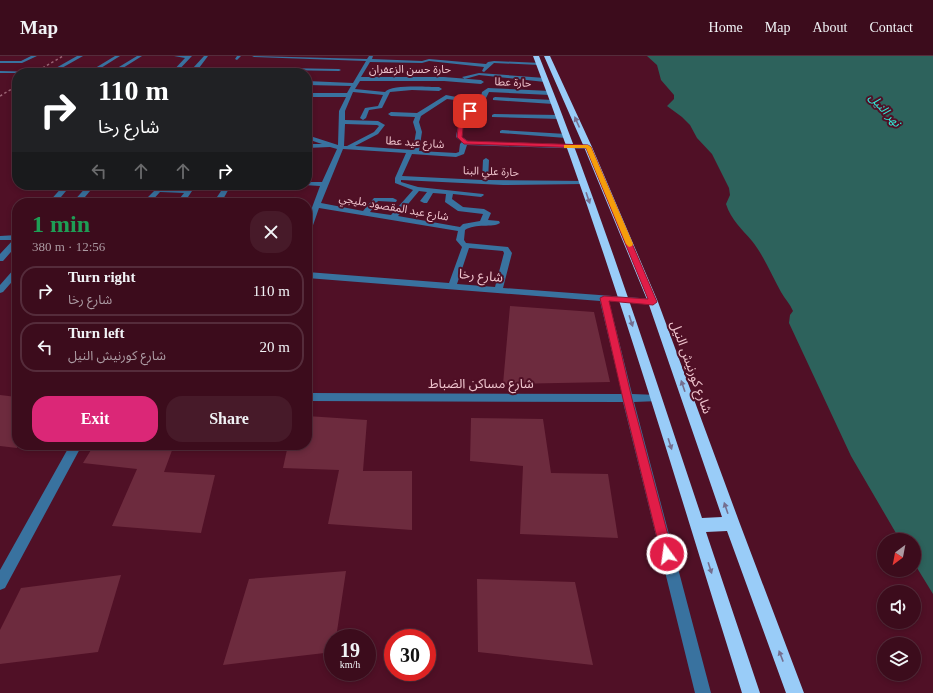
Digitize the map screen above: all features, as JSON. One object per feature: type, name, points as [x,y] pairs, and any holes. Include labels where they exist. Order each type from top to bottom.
[{"type":"highway","points":[[540,60],[549,91],[560,117],[624,300],[751,693]]},
{"type":"highway","name":"شارع كورنيش النيل","points":[[540,60],[588,147],[653,302],[732,524],[795,693]]},
{"type":"highway","points":[[696,524],[732,524]]},
{"type":"street","points":[[0,62],[22,62],[35,56]]},
{"type":"street","points":[[58,68],[81,56]]},
{"type":"street","points":[[98,68],[118,56]]},
{"type":"street","points":[[120,68],[140,56]]},
{"type":"street","points":[[176,56],[190,57]]},
{"type":"street","points":[[196,68],[206,56]]},
{"type":"street","points":[[254,56],[370,58],[422,62],[427,60]]},
{"type":"street","points":[[492,56],[540,60]]},
{"type":"street","points":[[178,68],[190,57]]},
{"type":"street","points":[[312,218],[324,184],[342,147],[342,111],[370,58]]},
{"type":"street","points":[[420,59],[487,66]]},
{"type":"street","points":[[481,74],[490,63],[540,60]]},
{"type":"street","points":[[312,71],[339,70]]},
{"type":"street","points":[[0,72],[12,72]]},
{"type":"street","name":"حارة حسن الزعفران","points":[[463,80],[466,76],[481,74],[549,91]]},
{"type":"street","name":"حارة حسن الزعفران","points":[[353,88],[463,80],[481,82]]},
{"type":"street","points":[[312,84],[353,88],[386,94]]},
{"type":"street","points":[[312,95],[353,88]]},
{"type":"street","points":[[363,118],[367,109],[380,107],[388,91],[410,88],[439,89]]},
{"type":"street","name":"حارة عطا","points":[[482,100],[485,92],[491,90],[549,91]]},
{"type":"street","points":[[495,99],[549,91]]},
{"type":"street","points":[[391,114],[418,115],[446,97],[463,99]]},
{"type":"street","points":[[484,112],[473,110],[468,112],[460,128],[459,137],[466,143],[568,141]]},
{"type":"street","points":[[418,115],[413,151],[398,180],[417,190],[481,196]]},
{"type":"street","points":[[494,116],[560,117]]},
{"type":"street","points":[[342,120],[379,118]]},
{"type":"street","points":[[312,146],[342,147],[376,133],[382,125],[378,123],[342,120]]},
{"type":"street","points":[[502,132],[568,141],[588,147]]},
{"type":"street","name":"شارع عيد عطا","points":[[312,138],[342,147],[459,154],[462,153],[464,144],[466,143]]},
{"type":"street","points":[[485,182],[486,160]]},
{"type":"street","name":"حارة علي البنا","points":[[398,180],[583,182]]},
{"type":"street","points":[[312,184],[324,184]]},
{"type":"street","points":[[56,198],[64,190]]},
{"type":"street","points":[[80,198],[88,190]]},
{"type":"street","points":[[150,198],[158,190]]},
{"type":"street","points":[[392,218],[406,202],[410,200],[417,190]]},
{"type":"street","points":[[424,201],[431,191]]},
{"type":"street","points":[[450,193],[448,200],[458,208],[486,212],[484,222]]},
{"type":"street","points":[[365,213],[376,199],[393,200]]},
{"type":"street","name":"شارع عبد المقصود مليجي","points":[[317,205],[462,230],[460,240],[466,246]]},
{"type":"street","points":[[462,230],[464,227],[484,222],[496,223]]},
{"type":"street","points":[[0,238],[12,239]]},
{"type":"street","points":[[0,259],[12,245]]},
{"type":"street","points":[[452,286],[466,246],[503,249],[508,252],[498,290]]},
{"type":"street","points":[[7,251],[12,251]]},
{"type":"street","name":"شارع رخا","points":[[312,274],[653,302]]},
{"type":"street","points":[[0,290],[12,277]]},
{"type":"street","points":[[604,298],[628,399],[703,693]]},
{"type":"street","name":"شارع مساكن الضباط","points":[[312,397],[655,398]]},
{"type":"street","points":[[0,583],[73,450]]},
{"type":"water","name":"نهر النيل","points":[[647,56],[933,56],[933,594],[921,574],[921,533],[896,533],[851,456],[789,323],[790,315],[793,311],[792,308],[781,292],[760,253],[728,210],[726,204],[730,195],[729,188],[712,154],[697,138],[690,125],[667,106],[674,99],[674,95],[661,80],[657,65]]},
{"type":"building","points":[[510,306],[594,312],[610,382],[503,384]]},
{"type":"building","points":[[0,395],[12,396],[12,447],[0,446]]},
{"type":"building","points":[[312,416],[367,420],[363,471],[412,471],[412,530],[328,524],[339,470],[283,468],[287,450],[312,450]]},
{"type":"building","points":[[471,418],[543,419],[551,473],[608,474],[618,538],[520,534],[523,466],[470,461]]},
{"type":"building","points":[[91,450],[172,450],[164,472],[215,475],[201,533],[112,526],[137,469],[83,463]]},
{"type":"building","points":[[346,571],[337,629],[324,629],[324,653],[223,665],[249,579]]},
{"type":"building","points":[[121,575],[98,652],[0,664],[0,630],[21,588]]},
{"type":"building","points":[[477,579],[575,582],[593,665],[478,652]]},
{"type":"railway","points":[[43,68],[63,56]]},
{"type":"railway","points":[[0,96],[12,89]]},
{"type":"slow traffic","points":[[566,146],[588,147],[629,244]]},
{"type":"route","points":[[470,111],[468,112],[460,128],[459,137],[466,143],[588,147],[653,302],[604,298],[667,554]]}]
